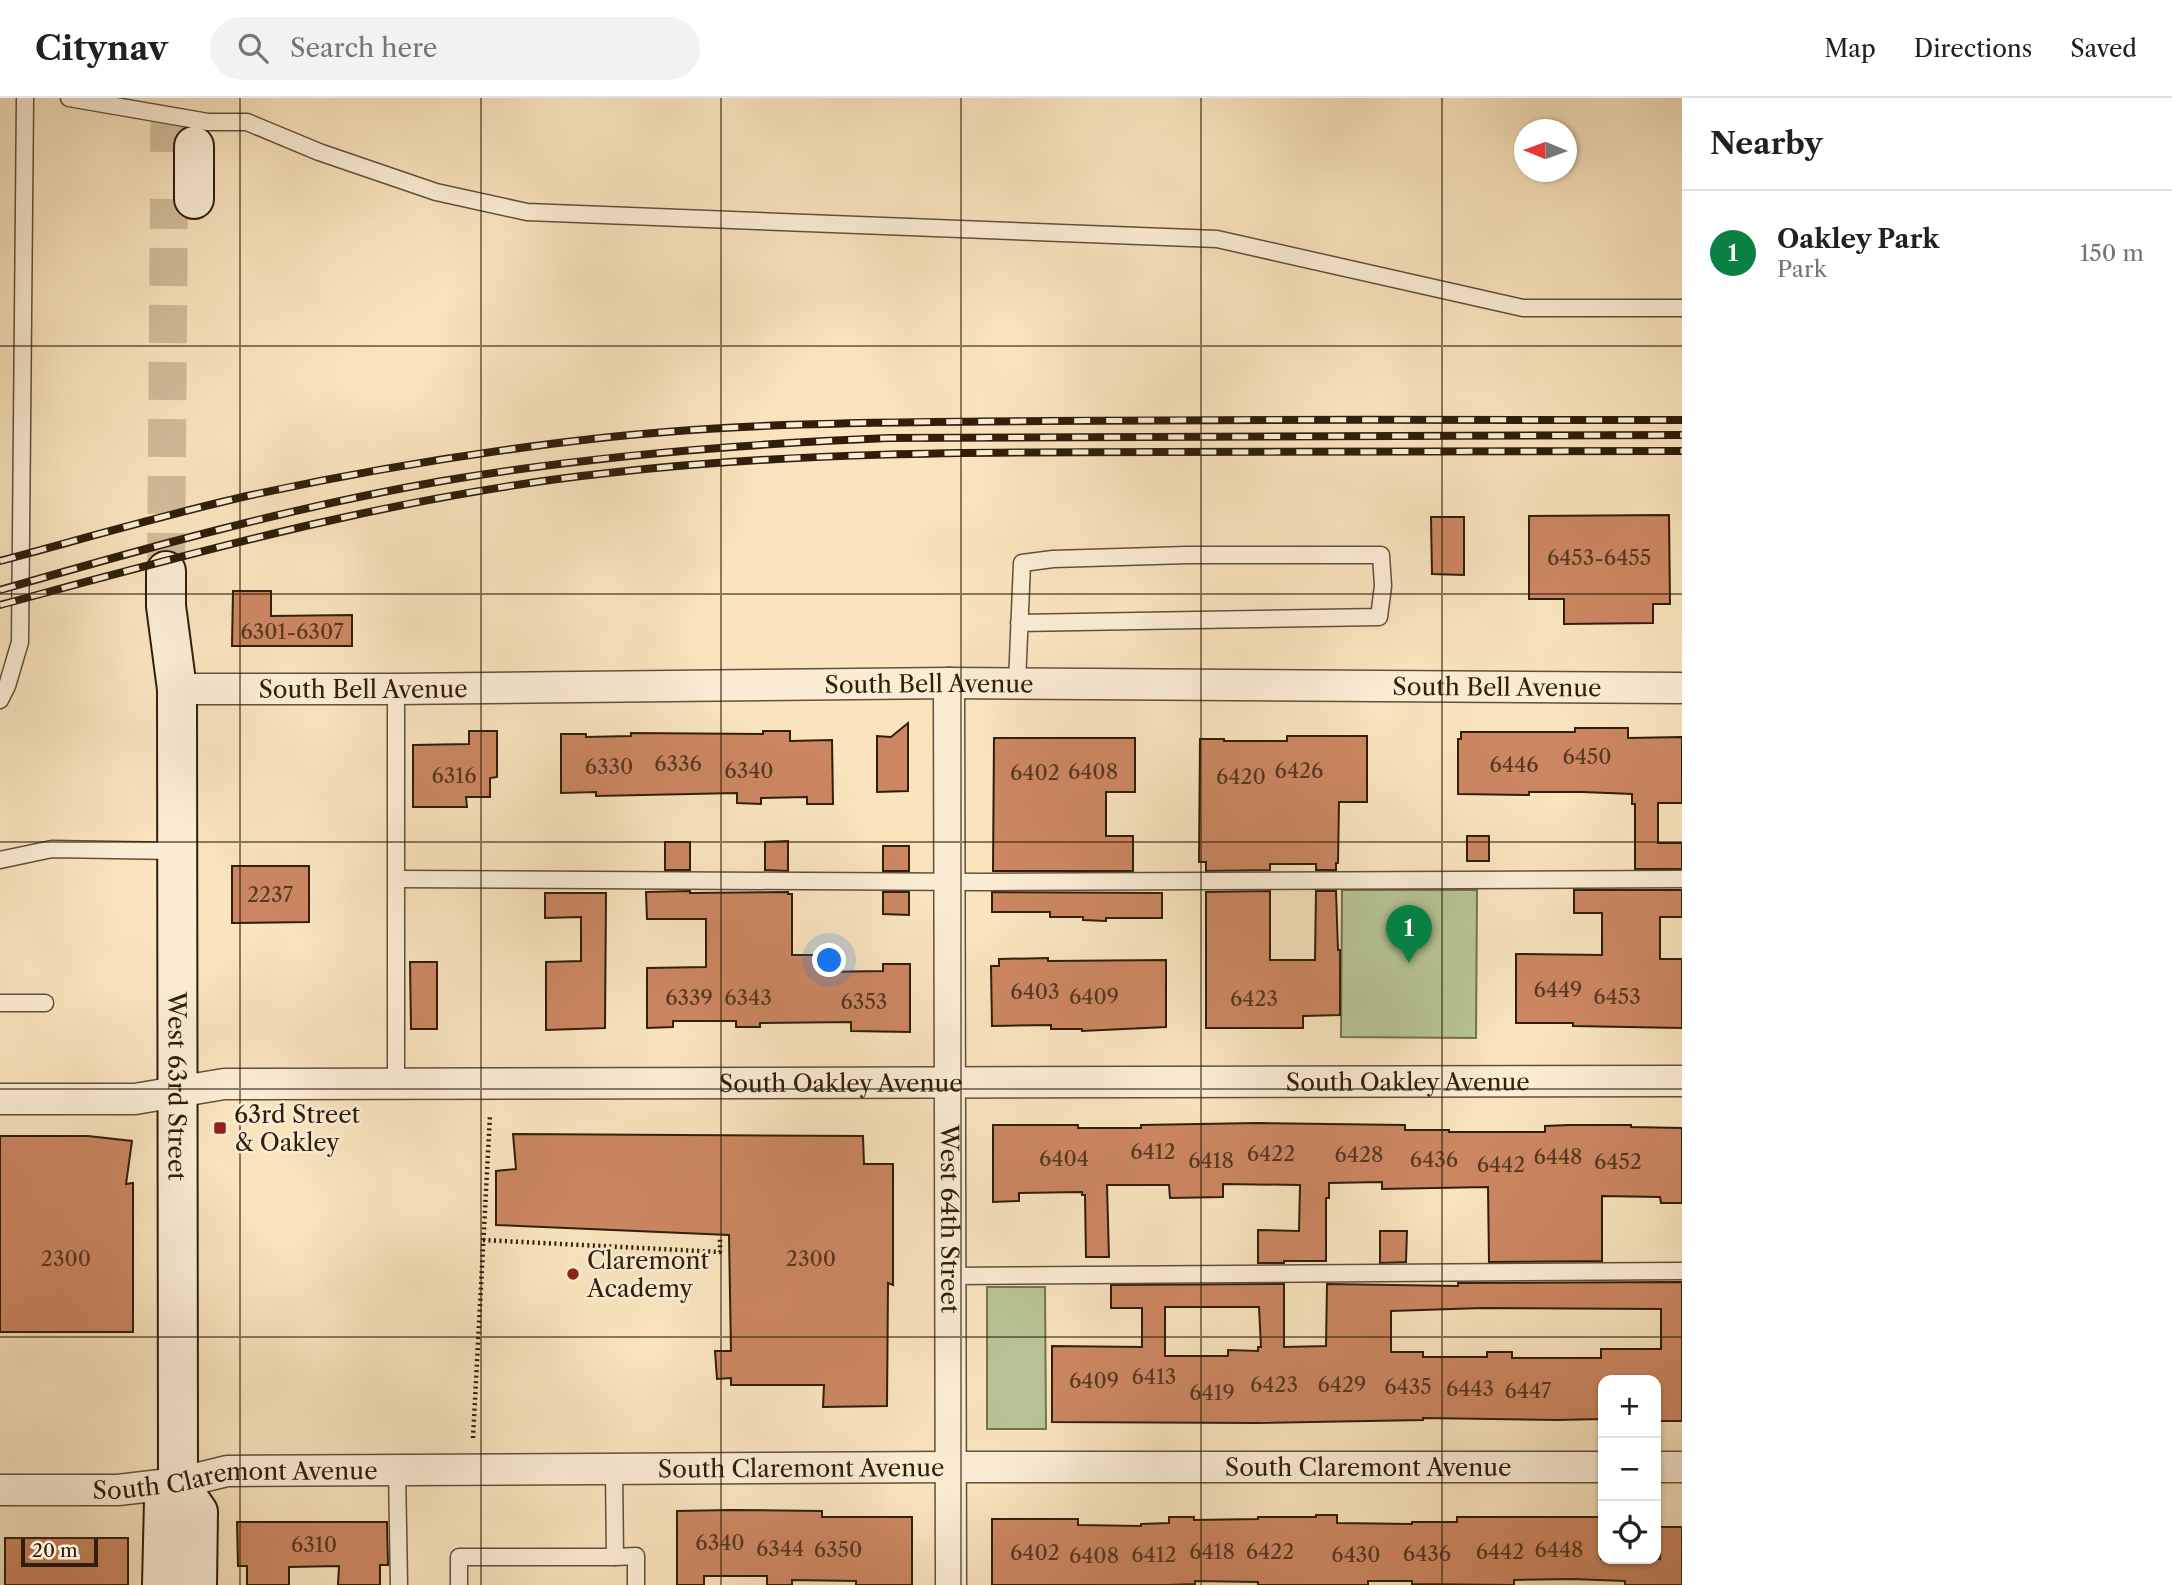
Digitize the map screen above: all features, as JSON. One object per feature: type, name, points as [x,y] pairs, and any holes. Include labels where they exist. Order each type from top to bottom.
[{"type":"main road","points":[[181,199],[182,149]]},
{"type":"main road","name":"West 63rd Street","points":[[162,1585],[163,1500],[178,1483],[177,688],[166,606],[179,567]]},
{"type":"main road","points":[[178,1483],[198,1512],[197,1585]]},
{"type":"street","name":"South Bell Avenue","points":[[177,688],[396,690],[950,683],[1682,688]]},
{"type":"street","name":"West 64th Street","points":[[950,683],[951,1585]]},
{"type":"street","name":"South Oakley Avenue","points":[[0,1099],[135,1099],[225,1084],[1682,1081]]},
{"type":"street","name":"South Claremont Avenue","points":[[0,1490],[118,1490],[178,1483],[227,1471],[1598,1467]]},
{"type":"street","points":[[1661,1467],[1682,1467]]},
{"type":"lane","points":[[0,700],[20,642],[25,98]]},
{"type":"lane","points":[[69,98],[208,122],[247,122],[319,152],[436,192],[527,212],[1217,239],[1523,308],[1682,308]]},
{"type":"lane","points":[[1017,683],[1019,623],[1022,563],[1054,559],[1187,555],[1381,555],[1383,586],[1379,617],[1019,623]]},
{"type":"lane","points":[[396,690],[396,1083]]},
{"type":"lane","points":[[0,860],[52,849],[177,851]]},
{"type":"lane","points":[[397,879],[949,882],[1682,879]]},
{"type":"lane","points":[[0,1003],[45,1003]]},
{"type":"lane","points":[[950,1276],[1682,1271]]},
{"type":"lane","points":[[614,1469],[615,1557]]},
{"type":"lane","points":[[397,1470],[399,1585]]},
{"type":"lane","points":[[459,1585],[459,1557],[636,1556],[636,1585]]},
{"type":"path","points":[[473,1438],[490,1115]]},
{"type":"path","points":[[483,1240],[720,1252],[720,1238]]},
{"type":"green space","points":[[1342,890],[1477,890],[1476,1038],[1341,1037]]},
{"type":"green space","points":[[987,1287],[1045,1287],[1046,1429],[987,1429]]},
{"type":"building","points":[[1669,515],[1670,604],[1653,604],[1653,623],[1564,624],[1564,599],[1529,599],[1529,516]]},
{"type":"building","points":[[1431,517],[1464,517],[1464,575],[1432,574]]},
{"type":"building","points":[[233,591],[271,591],[271,616],[352,615],[352,646],[232,646]]},
{"type":"building","points":[[908,723],[908,791],[877,792],[877,736],[891,737]]},
{"type":"building","points":[[1575,728],[1628,728],[1628,738],[1682,737],[1682,803],[1658,803],[1658,843],[1682,843],[1682,869],[1635,869],[1635,804],[1632,804],[1632,794],[1458,794],[1458,739],[1461,739],[1461,732],[1575,732]]},
{"type":"building","points":[[469,731],[497,731],[497,777],[490,778],[490,797],[466,797],[467,807],[413,807],[413,745],[469,744]]},
{"type":"building","points":[[763,731],[790,731],[790,741],[832,740],[833,804],[807,804],[807,797],[761,798],[761,804],[737,803],[737,793],[596,796],[596,792],[561,793],[561,734],[586,734],[586,737],[631,736],[631,733],[763,734]]},
{"type":"building","points":[[1287,736],[1367,736],[1367,802],[1339,802],[1336,870],[1316,870],[1316,864],[1270,864],[1270,870],[1206,871],[1206,862],[1199,862],[1200,739],[1287,741]]},
{"type":"building","points":[[994,738],[1135,738],[1135,792],[1106,792],[1106,836],[1133,836],[1133,871],[993,871]]},
{"type":"building","points":[[1467,836],[1489,836],[1489,861],[1467,861]]},
{"type":"building","points":[[788,841],[788,871],[765,870],[765,842]]},
{"type":"building","points":[[665,842],[690,842],[690,870],[665,870]]},
{"type":"building","points":[[883,846],[909,846],[909,871],[883,871]]},
{"type":"building","points":[[232,866],[309,866],[309,922],[232,923]]},
{"type":"building","points":[[1574,890],[1682,890],[1682,917],[1660,917],[1660,959],[1682,959],[1682,1028],[1516,1023],[1516,954],[1602,955],[1602,913],[1574,913]]},
{"type":"building","points":[[1270,891],[1270,960],[1315,960],[1316,891],[1336,891],[1340,1015],[1303,1016],[1303,1028],[1206,1028],[1206,892]]},
{"type":"building","points":[[646,892],[792,894],[792,955],[819,955],[819,972],[883,971],[883,964],[910,964],[910,1032],[851,1031],[851,1022],[760,1023],[760,1027],[736,1027],[736,1021],[673,1021],[673,1027],[647,1028],[647,968],[706,967],[706,919],[647,919]]},
{"type":"building","points":[[883,892],[909,892],[909,915],[883,914]]},
{"type":"building","points":[[992,892],[1162,893],[1162,918],[1106,918],[1106,921],[1083,920],[1083,917],[1050,917],[1050,912],[992,912]]},
{"type":"building","points":[[545,893],[606,893],[605,1028],[546,1030],[546,962],[581,961],[581,917],[545,918]]},
{"type":"building","points":[[1048,958],[1048,961],[1166,960],[1166,1027],[1082,1031],[1051,1029],[1051,1025],[992,1026],[991,966],[999,966],[999,959]]},
{"type":"building","points":[[410,962],[437,962],[437,1029],[411,1029]]},
{"type":"building","points":[[993,1125],[1141,1128],[1141,1125],[1405,1125],[1405,1130],[1449,1132],[1545,1132],[1545,1126],[1569,1125],[1682,1128],[1682,1203],[1661,1203],[1660,1197],[1602,1196],[1602,1261],[1489,1262],[1488,1187],[1382,1189],[1382,1182],[1329,1183],[1329,1198],[1326,1198],[1326,1261],[1258,1263],[1258,1230],[1299,1231],[1300,1185],[1223,1184],[1223,1197],[1170,1198],[1169,1185],[1107,1185],[1109,1257],[1086,1257],[1085,1195],[1082,1195],[1082,1192],[1019,1193],[1019,1201],[993,1202]]},
{"type":"building","points":[[513,1134],[863,1136],[864,1164],[893,1164],[893,1285],[888,1283],[887,1406],[823,1407],[824,1385],[731,1385],[731,1378],[717,1379],[715,1351],[731,1351],[729,1235],[496,1225],[496,1171],[516,1169]]},
{"type":"building","points":[[0,1136],[88,1136],[132,1141],[126,1184],[133,1183],[133,1332],[0,1332]]},
{"type":"building","points":[[1380,1231],[1407,1231],[1406,1262],[1380,1263]]},
{"type":"building","points":[[1682,1282],[1682,1421],[1661,1421],[1661,1375],[1598,1375],[1598,1419],[1052,1422],[1052,1346],[1142,1347],[1142,1308],[1111,1308],[1111,1285],[1284,1284],[1284,1347],[1326,1346],[1327,1284],[1458,1286],[1458,1283]],"holes":[[[1165,1307],[1259,1307],[1261,1347],[1258,1347],[1258,1351],[1228,1350],[1228,1356],[1165,1356]],[[1483,1308],[1661,1309],[1661,1349],[1601,1349],[1601,1358],[1512,1358],[1512,1352],[1487,1352],[1487,1357],[1423,1357],[1423,1352],[1391,1352],[1391,1311]]]},
{"type":"building","points":[[677,1511],[822,1511],[822,1517],[912,1517],[912,1585],[856,1585],[856,1581],[792,1580],[792,1585],[767,1585],[767,1576],[704,1576],[704,1585],[677,1585]]},
{"type":"building","points":[[1337,1515],[1337,1523],[1412,1524],[1457,1522],[1457,1517],[1598,1517],[1598,1564],[1661,1564],[1661,1527],[1682,1527],[1682,1585],[1625,1585],[1625,1581],[1571,1579],[1514,1580],[1514,1585],[1368,1581],[1368,1585],[1258,1585],[1258,1582],[1195,1581],[1195,1584],[1167,1585],[992,1585],[992,1519],[1078,1519],[1078,1525],[1141,1526],[1169,1523],[1169,1517],[1194,1517],[1194,1520]]},
{"type":"building","points":[[237,1522],[387,1522],[388,1565],[380,1565],[380,1585],[338,1585],[339,1566],[289,1567],[289,1585],[247,1585],[247,1566],[238,1566]]},
{"type":"building","points":[[5,1538],[128,1538],[128,1585],[5,1585]]},
{"type":"tunnel","points":[[169,152],[170,98]]},
{"type":"tunnel","points":[[166,571],[169,199]]},
{"type":"railway","points":[[0,561],[247,496],[446,459],[625,435],[804,424],[924,422],[1682,420]]},
{"type":"railway","points":[[0,590],[220,530],[386,491],[498,472],[665,452],[889,438],[1682,435]]},
{"type":"railway","points":[[0,605],[226,545],[377,510],[531,483],[677,466],[815,457],[953,453],[1682,451]]},
{"type":"place","name":"Oakley Park","points":[[1409,963]]},
{"type":"place","name":"63rd Street & Oakley","points":[[220,1128]]},
{"type":"place","name":"Claremont Academy","points":[[573,1274]]}]
